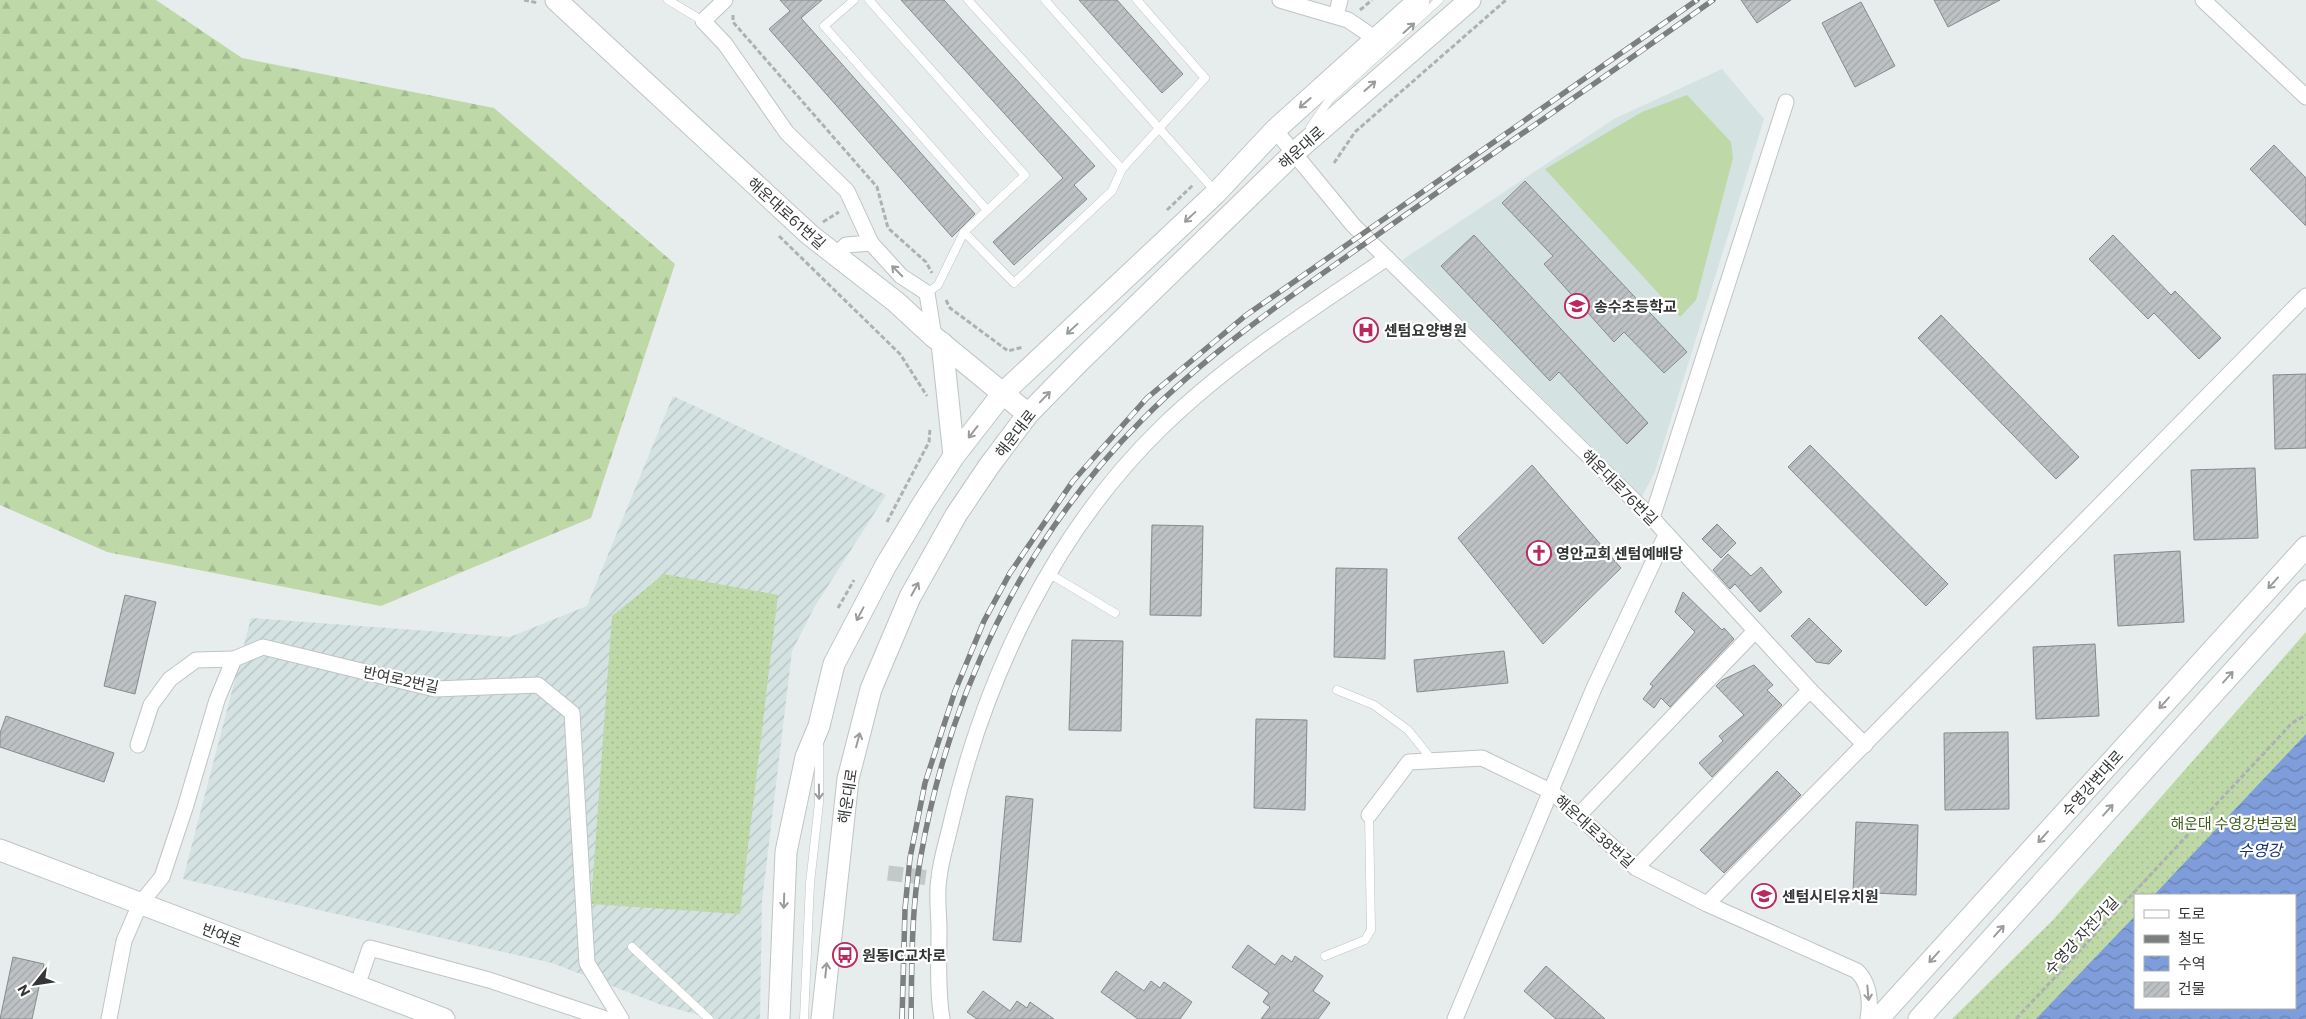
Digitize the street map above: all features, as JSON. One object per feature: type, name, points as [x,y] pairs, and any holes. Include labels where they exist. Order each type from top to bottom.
[{"type":"main road","name":"해운대로","points":[[779,1019],[786,852],[806,757],[819,726],[834,664],[886,564],[954,456],[1003,393],[1216,193],[1275,130],[1419,0]]},
{"type":"main road","name":"해운대로","points":[[822,1019],[848,779],[871,689],[910,597],[956,515],[1028,414],[1294,153],[1470,0]]},
{"type":"main road","name":"해운대로61번길","points":[[549,2],[840,250],[938,340],[1028,414]]},
{"type":"main road","points":[[938,340],[954,456]]},
{"type":"main road","name":"수영강변대로","points":[[1878,1019],[2306,546]]},
{"type":"main road","points":[[1919,1019],[2306,591]]},
{"type":"main road","name":"반여로","points":[[0,850],[444,1019]]},
{"type":"street","points":[[1280,0],[1348,20],[1376,39]]},
{"type":"street","points":[[1336,16],[1340,0]]},
{"type":"street","points":[[2203,0],[2306,97]]},
{"type":"street","points":[[729,4],[703,21],[725,44],[787,133],[846,191],[871,243],[901,276],[932,289],[938,340]]},
{"type":"street","points":[[1652,518],[1786,102]]},
{"type":"street","name":"해운대로76번길","points":[[1275,130],[1353,225],[1652,518],[1810,690],[1864,744]]},
{"type":"street","points":[[840,250],[858,215]]},
{"type":"street","points":[[840,250],[871,243]]},
{"type":"street","points":[[942,1019],[938,879],[959,791],[981,717],[1004,658],[1070,536],[1108,485],[1161,428],[1206,386],[1258,345],[1387,258]]},
{"type":"street","points":[[1707,904],[2306,296]]},
{"type":"street","points":[[1455,1019],[1552,792],[1594,688],[1666,535]]},
{"type":"street","points":[[1578,816],[1755,631]]},
{"type":"street","name":"반여로2번길","points":[[234,659],[263,647],[435,689],[538,684],[572,713],[587,963],[621,1019]]},
{"type":"street","points":[[109,1019],[124,941],[140,904],[162,876],[185,808],[217,700],[234,659],[196,660],[170,679],[151,705],[138,745]]},
{"type":"street","points":[[1636,868],[1810,690]]},
{"type":"street","name":"해운대로38번길","points":[[1369,815],[1409,762],[1482,758],[1552,792],[1636,868],[1707,904],[1857,971],[1867,981],[1870,1009],[1868,1019]]},
{"type":"street","points":[[357,986],[370,948],[489,980],[606,1019]]},
{"type":"lane","points":[[668,0],[703,21]]},
{"type":"lane","points":[[854,0],[824,26],[987,210]]},
{"type":"lane","points":[[869,0],[1025,175],[964,232],[932,289]]},
{"type":"lane","points":[[968,0],[1122,169]]},
{"type":"lane","points":[[1045,0],[1160,127],[1216,193]]},
{"type":"lane","points":[[964,232],[1014,283],[1112,191],[1122,169],[1205,78],[1136,0]]},
{"type":"lane","points":[[1294,153],[1329,100],[1439,0]]},
{"type":"lane","points":[[1050,574],[1115,612]]},
{"type":"lane","points":[[1337,690],[1374,705],[1408,730],[1433,761]]},
{"type":"lane","points":[[804,1019],[810,884],[820,803],[819,726]]},
{"type":"lane","points":[[1325,956],[1346,950],[1365,940],[1371,930],[1369,815]]},
{"type":"lane","points":[[632,947],[709,1019]]},
{"type":"path","points":[[524,0],[549,2]]},
{"type":"path","points":[[1334,163],[1355,132],[1506,0]]},
{"type":"path","points":[[729,4],[733,22],[877,187],[888,228],[926,262],[932,289],[950,308],[1008,351],[1024,346]]},
{"type":"path","points":[[1160,217],[1202,176]]},
{"type":"path","points":[[774,230],[900,354],[928,398]]},
{"type":"path","points":[[885,526],[929,442],[931,426]]},
{"type":"path","points":[[838,608],[857,576]]},
{"type":"path","name":"수영강 자전거길","points":[[2016,1019],[2292,723],[2306,715]]},
{"type":"shaded area","name":"송수초등학교","points":[[1722,69],[1764,119],[1654,474],[1642,496],[1402,260],[1614,119]]},
{"type":"shaded area","points":[[673,396],[886,495],[815,606],[792,651],[762,901],[760,1019],[713,1019],[659,1004],[552,963],[183,879],[251,618],[510,637],[587,606]]},
{"type":"green space","points":[[0,0],[156,0],[242,58],[494,108],[675,264],[591,518],[381,606],[107,552],[0,505]]},
{"type":"green space","points":[[1687,95],[1731,142],[1733,158],[1696,300],[1680,317],[1545,169],[1642,112]]},
{"type":"green space","points":[[664,574],[778,595],[740,914],[591,904],[612,616]]},
{"type":"green space","name":"해운대 수영강변공원","points":[[2306,632],[2306,1019],[1952,1019],[2053,920]]},
{"type":"water","name":"수영강","points":[[2306,734],[2306,1019],[2036,1019],[2134,917],[2134,1009],[2296,1009],[2296,894],[2155,894]]},
{"type":"building","points":[[780,0],[822,0],[801,18],[975,214],[952,237],[769,29],[790,11]]},
{"type":"building","points":[[901,0],[944,0],[1095,166],[1074,185],[1087,199],[1014,265],[993,242],[1063,178]]},
{"type":"building","points":[[1079,0],[1117,0],[1183,74],[1162,93]]},
{"type":"building","points":[[1741,0],[1791,0],[1757,23]]},
{"type":"building","points":[[1934,0],[2000,0],[1948,27]]},
{"type":"building","points":[[1861,2],[1895,66],[1855,87],[1822,23]]},
{"type":"building","points":[[2274,145],[2306,178],[2306,226],[2250,169]]},
{"type":"building","points":[[1525,181],[1687,352],[1664,373],[1624,332],[1614,342],[1544,264],[1553,256],[1502,203]]},
{"type":"building","points":[[1474,235],[1648,423],[1627,444],[1559,372],[1550,381],[1441,266]]},
{"type":"building","points":[[2113,235],[2171,295],[2175,291],[2221,338],[2199,359],[2154,313],[2148,319],[2089,259]]},
{"type":"building","points":[[1941,315],[2079,457],[2056,479],[1918,338]]},
{"type":"building","points":[[2306,374],[2306,448],[2275,449],[2273,375]]},
{"type":"building","points":[[1810,445],[1948,584],[1926,606],[1788,467]]},
{"type":"building","name":"영안교회 센텀예배당","points":[[1532,465],[1621,568],[1543,644],[1458,538]]},
{"type":"building","points":[[2255,468],[2258,538],[2194,540],[2191,470]]},
{"type":"building","points":[[1717,524],[1736,543],[1721,558],[1702,539]]},
{"type":"building","points":[[1152,525],[1203,526],[1201,616],[1150,615]]},
{"type":"building","points":[[2180,551],[2184,622],[2118,626],[2114,555]]},
{"type":"building","points":[[1728,554],[1751,576],[1761,567],[1782,592],[1760,612],[1735,584],[1730,589],[1713,570]]},
{"type":"building","points":[[1336,568],[1387,569],[1385,659],[1334,657]]},
{"type":"building","points":[[1683,592],[1722,630],[1724,628],[1734,639],[1670,707],[1661,698],[1654,708],[1643,699],[1653,686],[1650,684],[1695,632],[1675,612]]},
{"type":"building","points":[[125,595],[156,602],[135,694],[104,686]]},
{"type":"building","points":[[1809,618],[1842,651],[1829,664],[1816,662],[1791,636]]},
{"type":"building","points":[[1072,640],[1123,641],[1121,731],[1069,730]]},
{"type":"building","points":[[2095,644],[2099,716],[2036,719],[2033,647]]},
{"type":"building","points":[[1504,651],[1508,683],[1417,692],[1414,660]]},
{"type":"building","points":[[1754,665],[1773,685],[1767,690],[1782,705],[1712,777],[1699,763],[1723,741],[1719,736],[1744,715],[1716,686],[1722,680]]},
{"type":"building","points":[[6,716],[114,753],[104,782],[0,747],[0,733]]},
{"type":"building","points":[[1256,719],[1307,720],[1305,810],[1254,808]]},
{"type":"building","points":[[2008,732],[2009,809],[1945,810],[1944,733]]},
{"type":"building","points":[[1777,771],[1801,795],[1724,873],[1700,850]]},
{"type":"building","points":[[1006,796],[1033,799],[1021,942],[993,940]]},
{"type":"building","points":[[1856,822],[1918,825],[1916,895],[1853,892]]},
{"type":"building","points":[[1248,945],[1275,965],[1282,955],[1292,962],[1295,956],[1323,976],[1313,991],[1330,1003],[1318,1019],[1261,1019],[1270,1007],[1263,1002],[1269,993],[1232,967]]},
{"type":"building","points":[[13,957],[44,964],[32,1019],[0,1019]]},
{"type":"building","points":[[1546,966],[1605,1019],[1556,1019],[1524,991]]},
{"type":"building","points":[[1116,971],[1144,991],[1151,981],[1160,988],[1164,982],[1192,1002],[1180,1019],[1138,1019],[1101,992]]},
{"type":"building","points":[[983,991],[1010,1011],[1017,1001],[1027,1008],[1030,1002],[1054,1019],[977,1019],[967,1012]]},
{"type":"tunnel","points":[[888,873],[938,879]]},
{"type":"railway","points":[[902,1019],[905,909],[910,858],[925,783],[955,691],[984,621],[1010,573],[1073,481],[1147,398],[1245,316],[1697,0]]},
{"type":"railway","points":[[911,1019],[912,940],[917,881],[933,799],[950,739],[971,680],[997,623],[1027,568],[1061,516],[1099,467],[1169,394],[1257,321],[1713,0]]},
{"type":"place","name":"송수초등학교","points":[[1577,306]]},
{"type":"place","name":"센텀요양병원","points":[[1366,330]]},
{"type":"place","name":"영안교회 센텀예배당","points":[[1539,553]]},
{"type":"place","name":"센텀시티유치원","points":[[1764,896]]},
{"type":"place","name":"원동IC교차로","points":[[845,955]]}]
